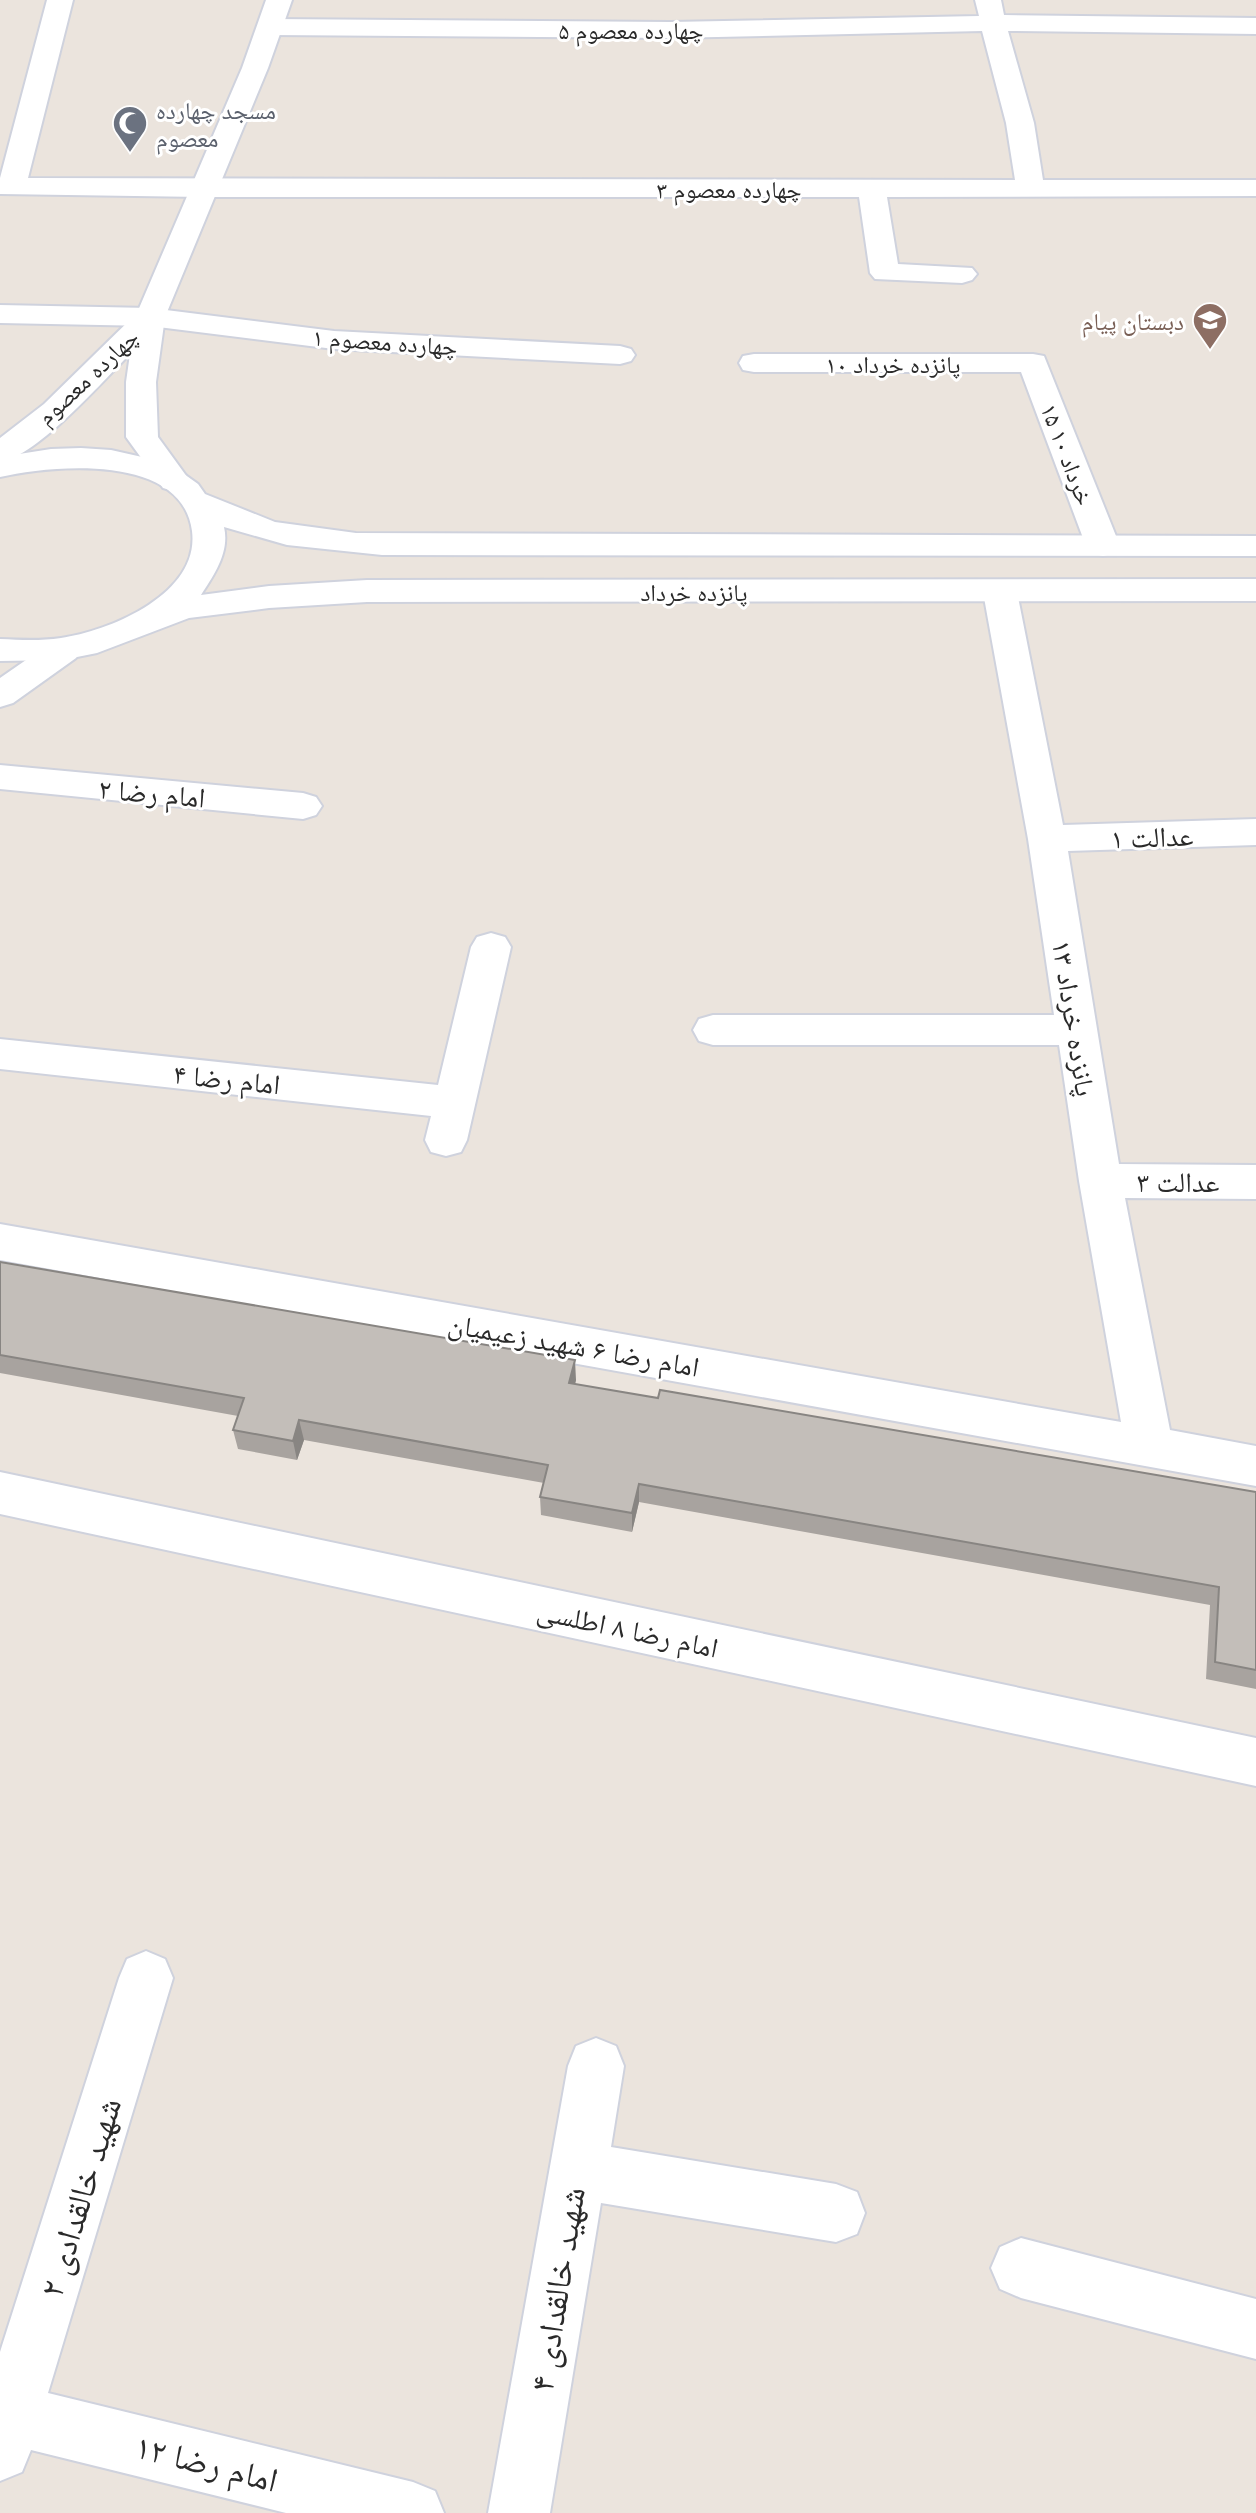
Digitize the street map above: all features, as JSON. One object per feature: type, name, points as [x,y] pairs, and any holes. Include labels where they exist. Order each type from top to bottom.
[{"type":"street","points":[[6,186],[60,0]]},
{"type":"street","points":[[150,317],[279,0]]},
{"type":"street","points":[[991,12],[1020,123],[1030,188]]},
{"type":"street","name":"چهارده معصوم ۵","points":[[270,27],[670,30],[991,12],[1256,26]]},
{"type":"street","name":"چهارده معصوم ۳","points":[[6,186],[202,189],[1256,188]]},
{"type":"street","points":[[872,188],[885,273],[962,274]]},
{"type":"street","name":"چهارده معصوم ۱","points":[[0,314],[150,317],[334,340],[620,355]]},
{"type":"street","name":"چهارده معصوم","points":[[0,453],[55,411],[150,317]]},
{"type":"street","name":"چهارده معصوم","points":[[150,317],[141,382],[142,437],[185,492]]},
{"type":"street","name":"پانزده خرداد ۱۰","points":[[754,363],[1033,363]]},
{"type":"street","name":"۱۵ خرداد ۱۰","points":[[1033,363],[1103,546]]},
{"type":"street","name":"پانزده خرداد","points":[[0,467],[61,456],[103,458],[142,467],[185,492],[271,533],[314,542],[413,545],[1256,546]]},
{"type":"street","points":[[0,650],[64,650],[102,641],[136,627],[178,600],[203,567],[209,533],[185,492]]},
{"type":"street","name":"پانزده خرداد","points":[[136,627],[182,608],[269,597],[367,591],[1256,590]]},
{"type":"street","name":"پانزده خرداد ۱۳","points":[[1000,592],[1047,839],[1100,1181],[1149,1445]]},
{"type":"street","points":[[0,695],[64,650]]},
{"type":"street","name":"امام رضا ۲","points":[[0,777],[303,806]]},
{"type":"street","name":"عدالت ۱","points":[[1047,839],[1256,832]]},
{"type":"street","name":"امام رضا ۴","points":[[0,1054],[450,1122],[491,947]]},
{"type":"street","points":[[713,1030],[1077,1030]]},
{"type":"street","name":"عدالت ۳","points":[[1100,1181],[1256,1182]]},
{"type":"street","name":"امام رضا ۶ شهید زعیمیان","points":[[0,1242],[1256,1466]]},
{"type":"street","name":"امام رضا ۸ اطلسی","points":[[0,1493],[1256,1762]]},
{"type":"street","name":"شهید خالقدادی ۲","points":[[4,2426],[146,1978]]},
{"type":"street","name":"شهید خالقدادی ۴","points":[[519,2513],[596,2066]]},
{"type":"street","points":[[576,2170],[836,2213]]},
{"type":"street","points":[[1021,2268],[1256,2329]]},
{"type":"street","name":"امام رضا ۱۲","points":[[4,2426],[413,2513]]},
{"type":"building","points":[[0,1262],[575,1360],[569,1383],[658,1398],[660,1390],[1256,1492],[1256,1670],[1215,1662],[1219,1587],[639,1484],[632,1513],[540,1497],[548,1465],[299,1420],[293,1441],[233,1430],[244,1398],[0,1355]]},
{"type":"place","name":"مسجد چهارده معصوم","points":[[130,154]]},
{"type":"place","name":"دبستان پیام","points":[[1210,351]]}]
